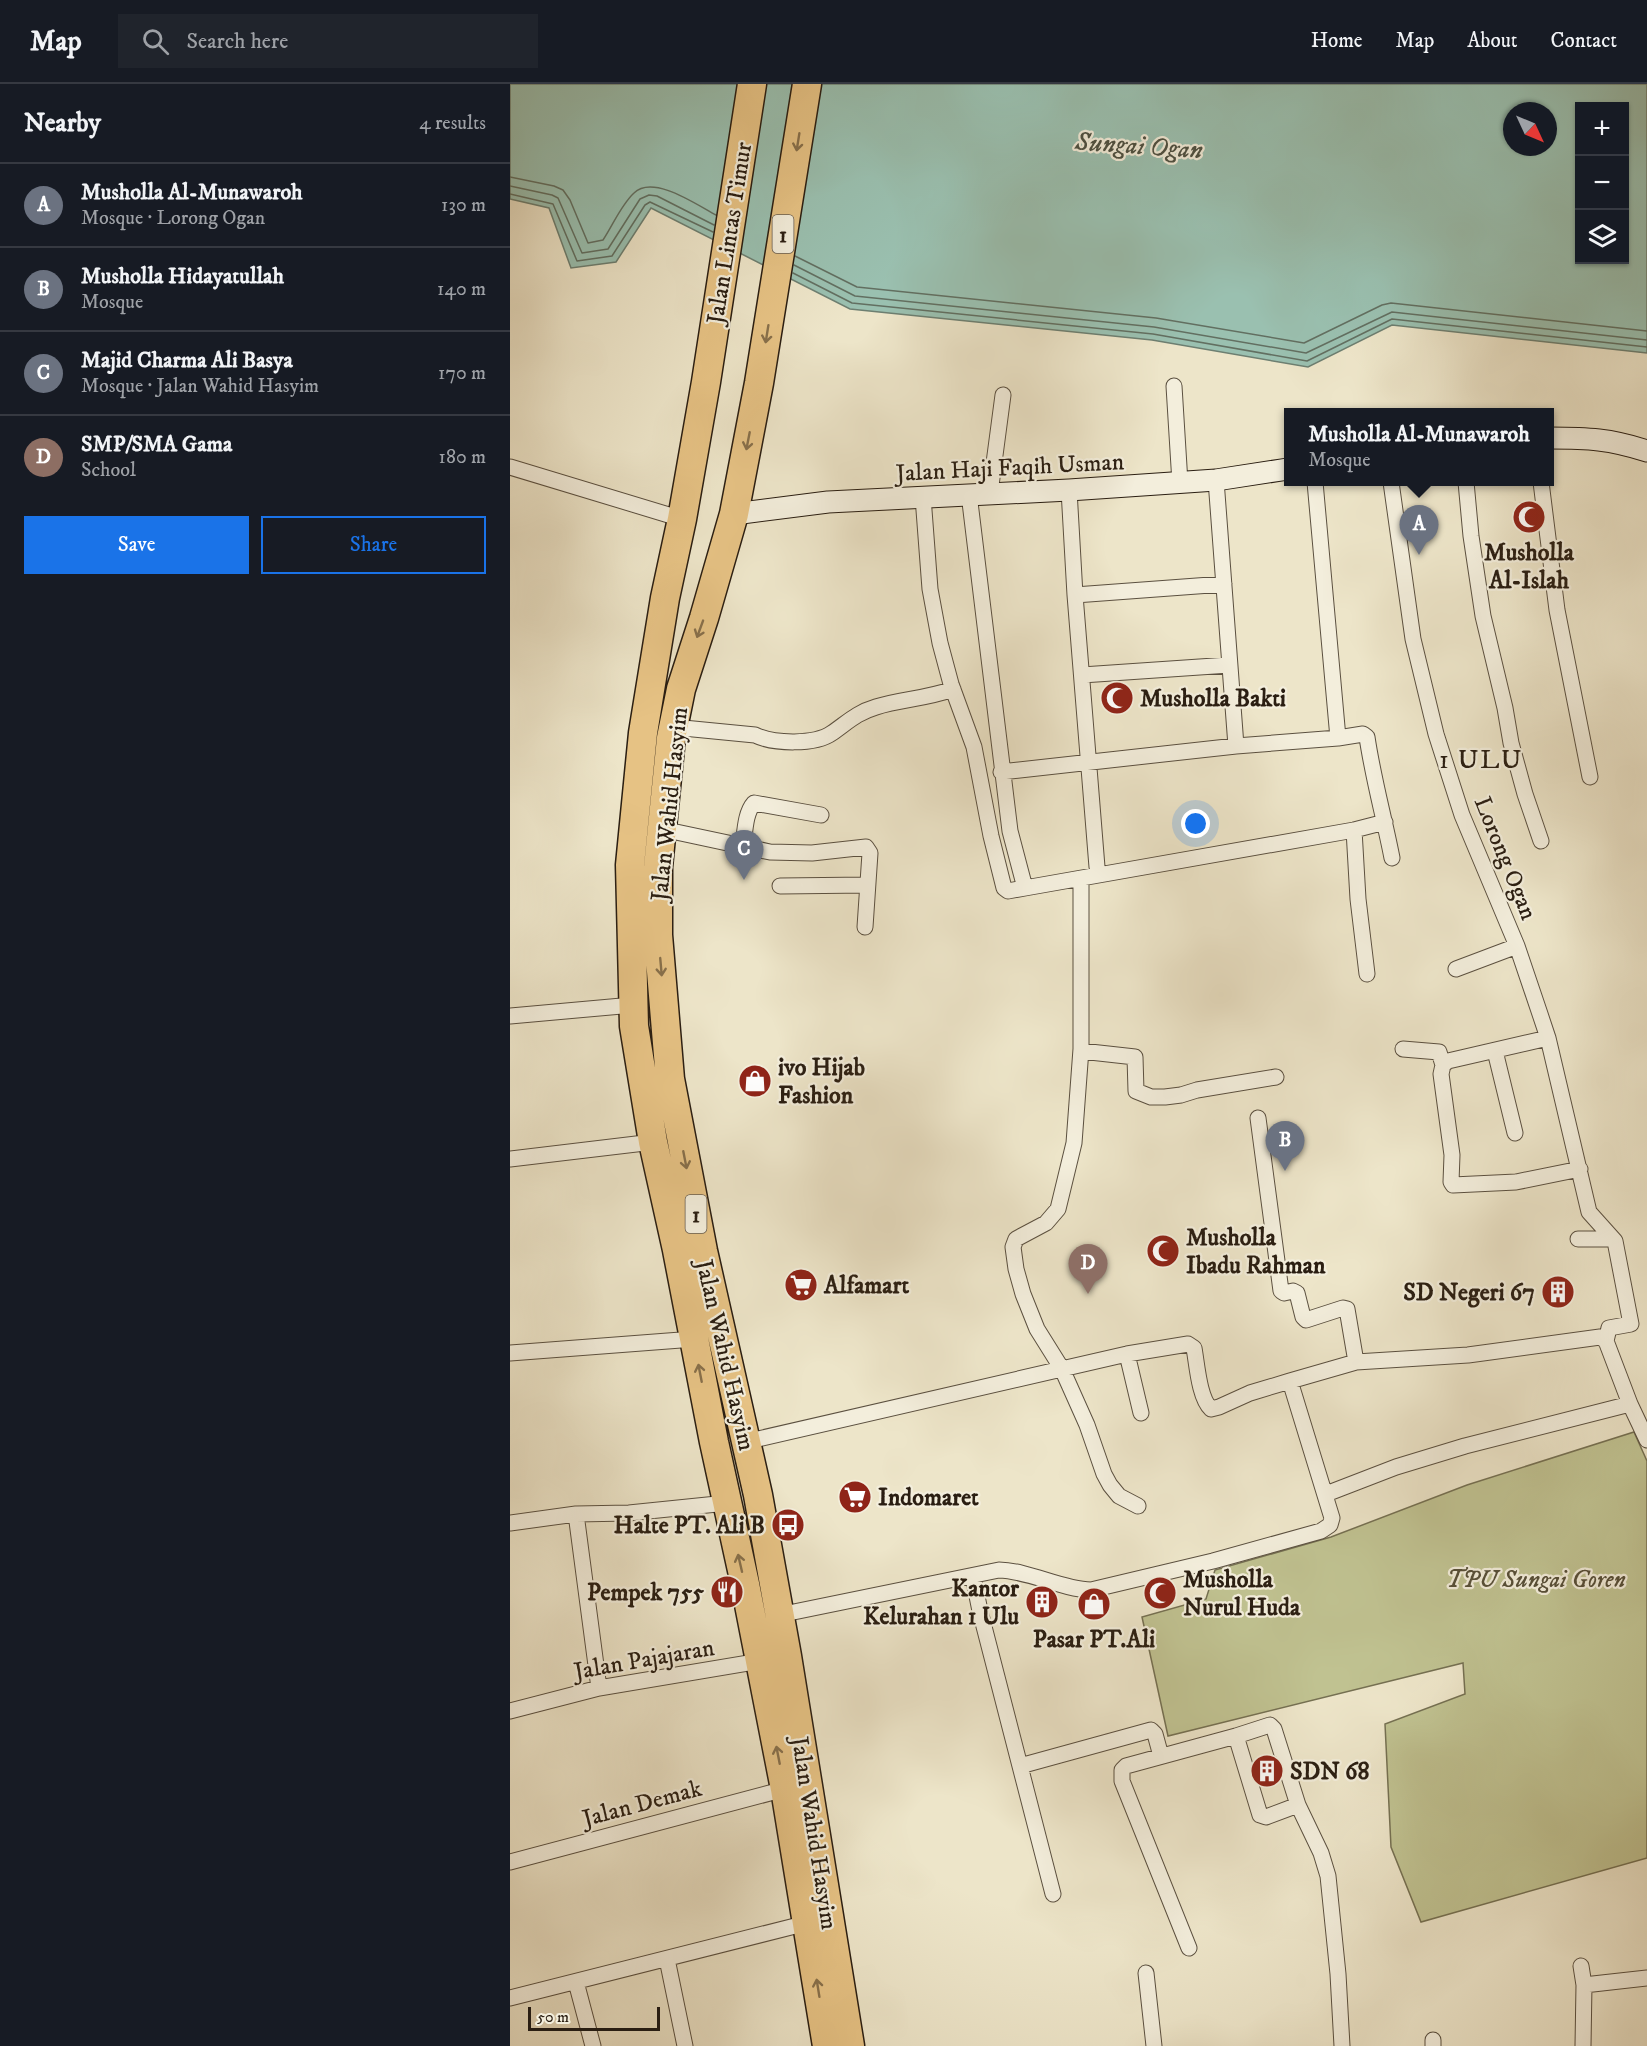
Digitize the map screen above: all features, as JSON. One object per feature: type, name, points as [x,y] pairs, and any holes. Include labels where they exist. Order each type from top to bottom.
[{"type":"highway","name":"Jalan Lintas Timur","points":[[706,382],[753,84]]},
{"type":"highway","name":"Jalan Wahid Hasyim","points":[[807,84],[759,383],[734,514],[681,689],[673,727],[658,867],[658,935],[670,1079],[703,1251],[758,1495],[779,1615],[773,1659],[785,1789],[827,2046]]},
{"type":"highway","name":"Jalan Wahid Hasyim","points":[[706,382],[682,519],[665,598],[643,733],[630,865],[634,1026],[653,1142],[677,1250],[727,1503],[773,1659],[850,2046]]},
{"type":"highway","points":[[630,936],[658,935]]},
{"type":"street","points":[[1174,386],[1180,483]]},
{"type":"street","points":[[1003,395],[980,494],[1001,772],[1010,831],[1025,888]]},
{"type":"street","points":[[1554,438],[1611,440],[1647,451]]},
{"type":"street","points":[[510,467],[682,519]]},
{"type":"street","name":"Jalan Haji Faqih Usman","points":[[734,514],[828,502],[1180,483],[1284,470]]},
{"type":"street","points":[[1216,480],[1236,746]]},
{"type":"street","points":[[1316,486],[1338,738]]},
{"type":"street","name":"Lorong Ogan","points":[[1392,486],[1413,639],[1436,734],[1462,815],[1517,946],[1548,1038],[1589,1212],[1613,1239]]},
{"type":"street","points":[[1466,486],[1483,616],[1511,743],[1541,841]]},
{"type":"street","points":[[1542,486],[1557,610],[1590,777]]},
{"type":"street","points":[[1069,490],[1097,867]]},
{"type":"street","points":[[923,497],[930,589],[940,643],[953,689],[974,747],[991,836],[1004,888],[1008,891],[1354,830],[1385,822]]},
{"type":"street","points":[[1075,595],[1224,584]]},
{"type":"street","points":[[1082,675],[1229,665]]},
{"type":"street","points":[[673,727],[755,735],[766,740],[795,742],[830,735],[846,721],[878,706],[932,697],[953,689]]},
{"type":"street","points":[[1001,772],[1236,746],[1366,735],[1392,858]]},
{"type":"street","points":[[743,846],[747,819],[754,803],[821,815]]},
{"type":"street","points":[[662,829],[770,852],[812,853],[866,847],[870,853],[865,927]]},
{"type":"street","points":[[1354,830],[1358,898],[1367,974]]},
{"type":"street","points":[[991,836],[1010,831]]},
{"type":"street","points":[[1080,879],[1081,1051],[1074,1143],[1058,1209],[1046,1223],[1019,1236],[1014,1241],[1013,1247],[1016,1269],[1026,1303],[1037,1329],[1062,1369],[1087,1425],[1104,1474],[1119,1496],[1138,1506]]},
{"type":"street","points":[[780,886],[867,885]]},
{"type":"street","points":[[1456,969],[1517,946]]},
{"type":"street","points":[[510,1016],[633,1005]]},
{"type":"street","points":[[1443,1065],[1448,1060],[1548,1038]]},
{"type":"street","points":[[1403,1049],[1439,1052],[1443,1065],[1441,1074],[1452,1155],[1452,1184],[1516,1182],[1580,1169]]},
{"type":"street","points":[[1081,1051],[1135,1057],[1136,1091],[1151,1097],[1181,1095],[1197,1090],[1276,1077]]},
{"type":"street","points":[[1496,1051],[1515,1133]]},
{"type":"street","points":[[1258,1118],[1281,1291],[1297,1293],[1303,1317],[1306,1320],[1343,1308],[1347,1309],[1356,1362]]},
{"type":"street","points":[[510,1158],[653,1142]]},
{"type":"street","points":[[1578,1239],[1613,1239],[1615,1241],[1631,1324],[1609,1328],[1606,1341],[1630,1404],[1647,1440]]},
{"type":"street","points":[[745,1442],[1127,1354],[1188,1344],[1194,1346],[1200,1383],[1207,1405],[1211,1409],[1250,1393],[1356,1362],[1468,1354],[1600,1337],[1606,1341]]},
{"type":"street","points":[[510,1353],[694,1339]]},
{"type":"street","points":[[1127,1354],[1141,1413]]},
{"type":"street","points":[[779,1615],[999,1570],[1011,1571],[1082,1590],[1099,1588],[1213,1561],[1321,1531],[1330,1525],[1332,1518],[1290,1381]]},
{"type":"street","points":[[1326,1494],[1396,1467],[1465,1446],[1630,1404]]},
{"type":"street","points":[[510,1523],[576,1514],[629,1513],[727,1503]]},
{"type":"street","points":[[576,1514],[599,1688]]},
{"type":"street","points":[[973,1576],[1053,1894]]},
{"type":"street","name":"Jalan Pajajaran","points":[[510,1711],[599,1688],[773,1659]]},
{"type":"street","points":[[1189,1948],[1121,1776],[1122,1770],[1126,1766],[1236,1736],[1265,1725],[1272,1726],[1298,1804],[1321,1852],[1328,1876],[1338,1974],[1342,2046]]},
{"type":"street","points":[[1020,1766],[1151,1730],[1155,1734],[1161,1756]]},
{"type":"street","points":[[1236,1736],[1260,1815],[1266,1817],[1298,1804]]},
{"type":"street","name":"Jalan Demak","points":[[510,1862],[785,1789]]},
{"type":"street","points":[[510,1998],[807,1923]]},
{"type":"street","points":[[667,1959],[685,2046]]},
{"type":"street","points":[[1581,1966],[1584,1985],[1583,2046]]},
{"type":"street","points":[[1146,1973],[1154,2046]]},
{"type":"street","points":[[1584,1985],[1647,1978]]},
{"type":"street","points":[[576,1982],[593,2046]]},
{"type":"green space","name":"TPU Sungai Goren","points":[[1634,1432],[1647,1461],[1647,1858],[1421,1922],[1391,1847],[1385,1724],[1465,1694],[1463,1663],[1168,1736],[1142,1617],[1206,1599],[1215,1570],[1331,1537],[1467,1485]]},
{"type":"water","name":"Sungai Ogan","points":[[510,84],[1647,84],[1647,353],[1392,325],[1308,367],[1152,340],[850,309],[651,208],[616,262],[571,268],[549,208],[510,199]]},
{"type":"place","name":"Musholla Al-Islah","points":[[1529,517]]},
{"type":"place","name":"Musholla Al-Munawaroh","points":[[1419,555]]},
{"type":"place","name":"Musholla Bakti","points":[[1117,698]]},
{"type":"place","name":"Majid Charma Ali Basya","points":[[744,880]]},
{"type":"place","name":"ivo Hijab Fashion","points":[[755,1081]]},
{"type":"place","name":"Musholla Hidayatullah","points":[[1285,1171]]},
{"type":"place","name":"Musholla Ibadu Rahman","points":[[1163,1251]]},
{"type":"place","name":"Alfamart","points":[[801,1285]]},
{"type":"place","name":"SD Negeri 67","points":[[1558,1292]]},
{"type":"place","name":"SMP/SMA Gama","points":[[1088,1294]]},
{"type":"place","name":"Indomaret","points":[[855,1497]]},
{"type":"place","name":"Halte PT. Ali B","points":[[788,1525]]},
{"type":"place","name":"Pempek 755","points":[[727,1592]]},
{"type":"place","name":"Musholla Nurul Huda","points":[[1160,1593]]},
{"type":"place","name":"Kantor Kelurahan 1 Ulu","points":[[1042,1602]]},
{"type":"place","name":"Pasar PT.Ali","points":[[1094,1604]]},
{"type":"place","name":"SDN 68","points":[[1267,1771]]},
{"type":"district","name":"1 ULU","points":[[1481,759]]}]
